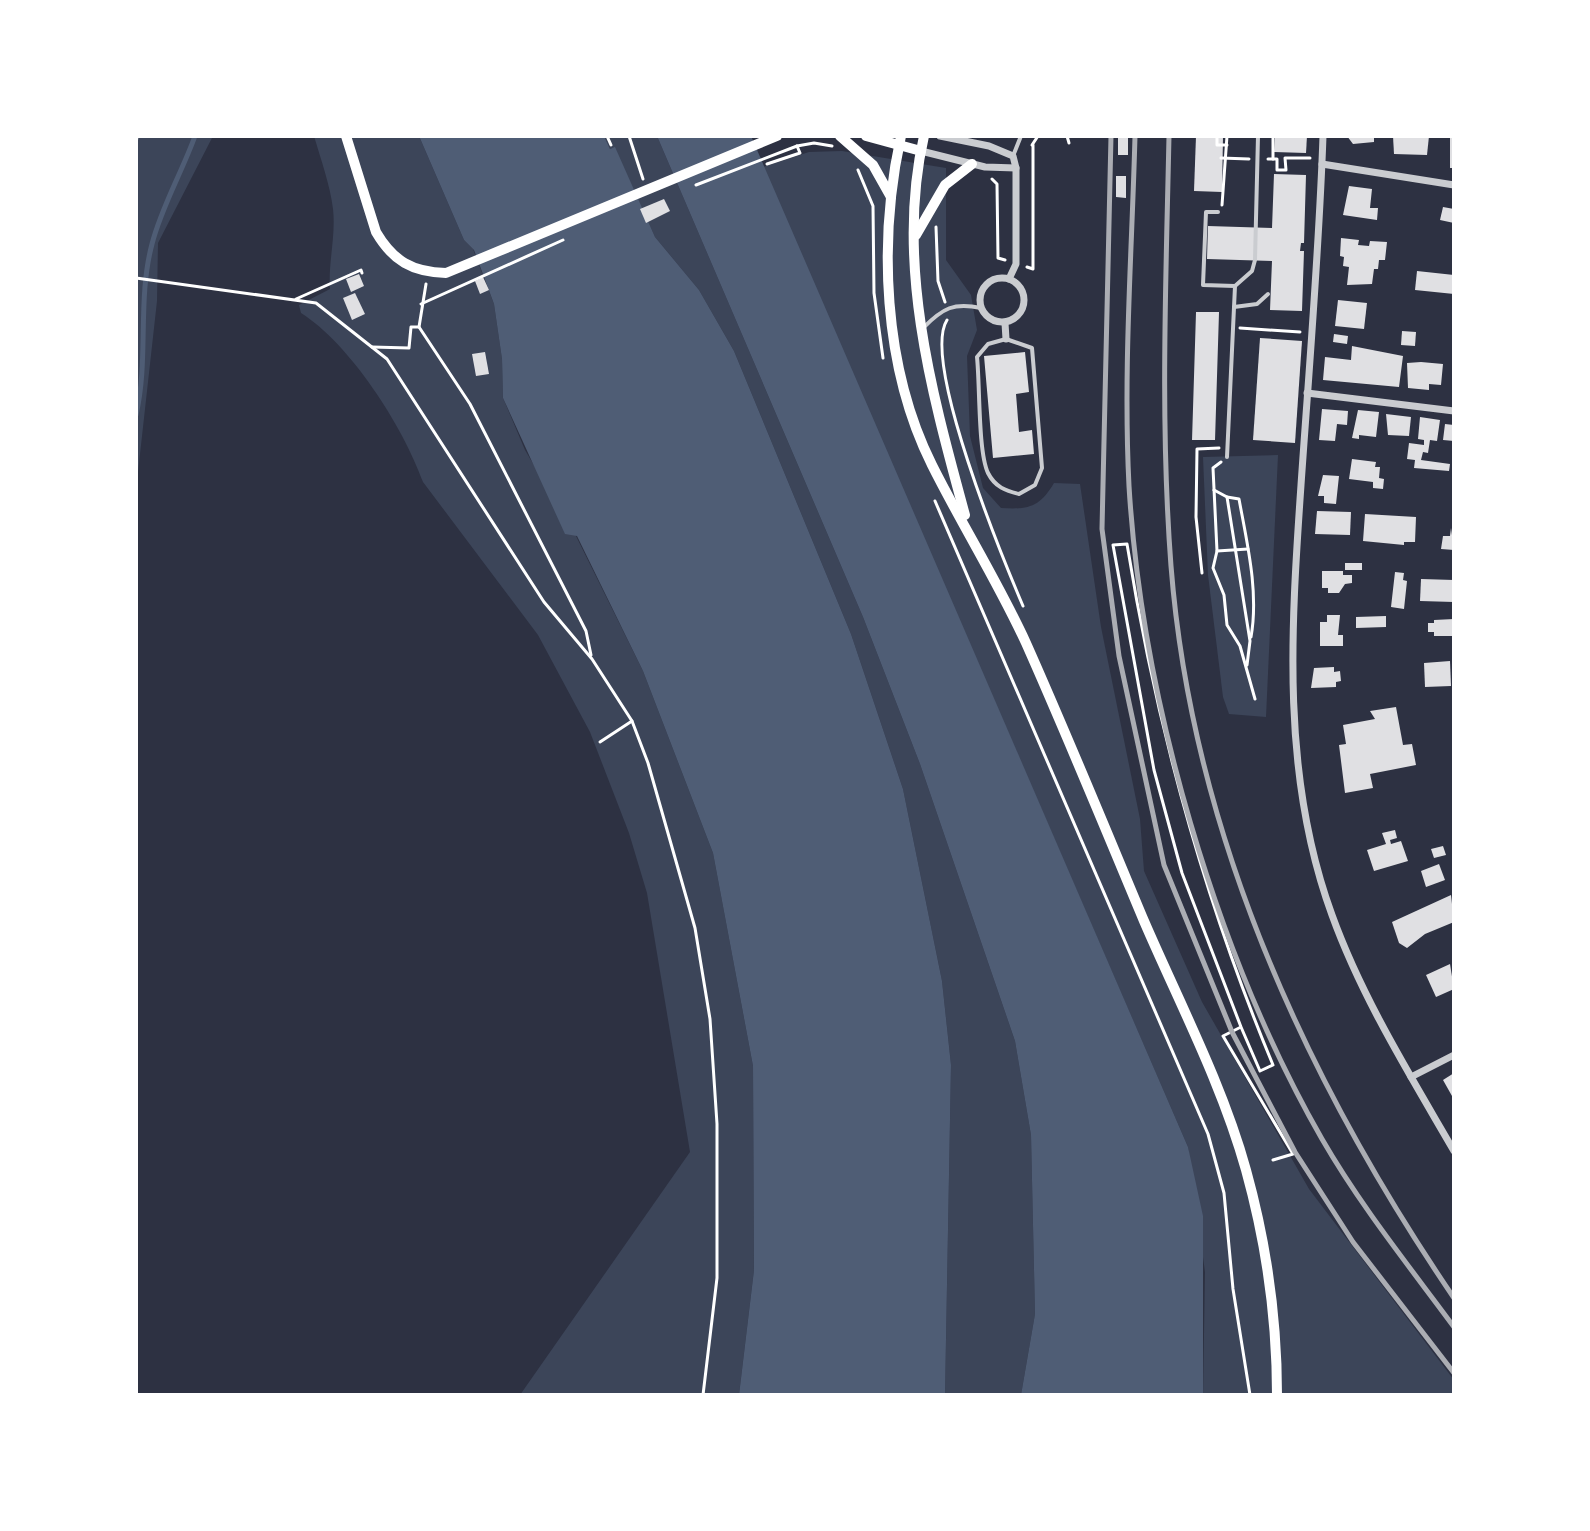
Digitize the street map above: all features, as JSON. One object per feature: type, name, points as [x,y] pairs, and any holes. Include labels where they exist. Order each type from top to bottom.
[{"type":"main road","points":[[346,136],[376,232],[384,246],[406,265],[428,272],[446,273],[777,136]]},
{"type":"main road","points":[[840,136],[873,165],[891,197]]},
{"type":"main road","points":[[866,136],[900,140],[921,151]]},
{"type":"main road","points":[[924,136],[915,237],[922,330],[932,393],[970,533]]},
{"type":"main road","points":[[900,140],[891,197],[888,255],[891,307],[905,387],[931,462],[1025,642],[1229,1119],[1255,1206],[1271,1295],[1277,1395]]},
{"type":"main road","points":[[915,237],[945,185],[972,164]]},
{"type":"street","points":[[940,136],[989,146],[1013,156],[1016,168],[1016,264],[1009,279]]},
{"type":"street","points":[[1323,136],[1294,582],[1292,725],[1299,781],[1312,846],[1331,914],[1353,965],[1411,1077],[1454,1151]]},
{"type":"street","points":[[921,151],[972,164],[1016,168]]},
{"type":"street","points":[[1322,161],[1454,185]]},
{"type":"street","points":[[1001,278],[1009,279],[1022,290],[1024,305],[1017,317],[1005,323],[995,321],[981,308],[981,292],[986,285],[1001,278]]},
{"type":"street","points":[[1005,323],[1006,339]]},
{"type":"street","points":[[1307,393],[1454,411]]},
{"type":"street","points":[[1411,1077],[1454,1055]]},
{"type":"lane","points":[[1013,156],[1021,136]]},
{"type":"lane","points":[[1218,212],[1206,212],[1203,285],[1235,286],[1252,271],[1255,260],[1258,136]]},
{"type":"lane","points":[[1227,457],[1235,286]]},
{"type":"lane","points":[[1234,307],[1257,304],[1268,294]]},
{"type":"lane","points":[[922,330],[946,308],[959,303],[981,308]]},
{"type":"lane","points":[[1006,339],[1032,348],[1042,468],[1035,485],[1019,494],[1002,490],[989,474],[984,453],[977,357],[988,344],[1006,339]]},
{"type":"path","points":[[136,144],[137,136]]},
{"type":"path","points":[[607,136],[611,145]]},
{"type":"path","points":[[629,136],[647,191]]},
{"type":"path","points":[[1067,136],[1069,143]]},
{"type":"path","points":[[1217,136],[1217,145],[1227,145]]},
{"type":"path","points":[[1218,212],[1224,201],[1227,136]]},
{"type":"path","points":[[1273,136],[1273,159],[1277,159],[1277,170],[1286,170],[1285,158],[1322,161]]},
{"type":"path","points":[[695,185],[797,146],[814,143],[834,146],[842,152]]},
{"type":"path","points":[[767,164],[800,153],[797,146]]},
{"type":"path","points":[[1224,158],[1253,159]]},
{"type":"path","points":[[855,165],[873,206],[874,293],[885,365]]},
{"type":"path","points":[[936,219],[938,281],[949,317],[942,327],[941,342],[960,438],[988,523],[1025,611]]},
{"type":"path","points":[[296,299],[361,270],[362,273]]},
{"type":"path","points":[[428,272],[419,327],[470,404],[586,631],[592,659]]},
{"type":"path","points":[[136,278],[316,303],[387,359],[544,602],[592,659],[632,721],[648,763],[695,928],[710,1019],[717,1124],[717,1278],[703,1395]]},
{"type":"path","points":[[421,304],[471,280]]},
{"type":"path","points":[[372,347],[409,348],[411,327],[419,327]]},
{"type":"path","points":[[1232,327],[1311,333]]},
{"type":"path","points":[[1202,573],[1196,517],[1197,449],[1227,448]]},
{"type":"path","points":[[1227,457],[1213,468],[1217,551],[1213,568],[1224,595],[1227,625],[1240,646],[1255,699]]},
{"type":"path","points":[[1214,490],[1239,499],[1248,549],[1255,616],[1246,668]]},
{"type":"path","points":[[933,496],[1208,1134],[1224,1193],[1233,1289],[1250,1395]]},
{"type":"path","points":[[1227,497],[1250,641]]},
{"type":"path","points":[[1127,544],[1157,706],[1198,863],[1273,1065],[1260,1071],[1241,1027],[1182,873],[1154,770],[1113,545],[1127,544]]},
{"type":"path","points":[[1217,551],[1248,549]]},
{"type":"path","points":[[600,742],[632,721]]},
{"type":"path","points":[[1241,1027],[1223,1036],[1293,1154],[1273,1160]]},
{"type":"shaded area","points":[[136,136],[213,136],[158,243],[157,301],[136,490]]},
{"type":"shaded area","points":[[314,136],[419,136],[464,240],[473,249],[494,304],[502,359],[503,398],[525,450],[576,536],[643,671],[713,853],[753,1066],[754,1270],[739,1395],[520,1395],[690,1152],[647,893],[629,833],[590,732],[538,635],[423,482],[402,436],[373,388],[338,345],[301,313],[299,305],[330,289],[333,209]]},
{"type":"shaded area","points":[[419,136],[604,136],[610,149],[615,147],[655,237],[699,290],[734,351],[851,634],[903,789],[942,981],[951,1065],[945,1395],[739,1395],[754,1270],[753,1066],[713,853],[643,671],[577,536],[565,534],[503,398],[502,359],[494,304],[474,250],[464,240]]},
{"type":"shaded area","points":[[604,136],[657,136],[863,617],[920,764],[1015,1041],[1031,1135],[1035,1314],[1021,1395],[945,1395],[951,1065],[942,981],[903,789],[851,634],[734,351],[699,290],[655,237],[614,148],[610,149]]},
{"type":"shaded area","points":[[657,136],[751,136],[1188,1147],[1203,1216],[1203,1395],[1021,1395],[1035,1314],[1031,1135],[1015,1041],[920,764],[863,617]]},
{"type":"shaded area","points":[[842,151],[946,168],[946,260],[971,295],[977,330],[967,356],[970,436],[983,488],[1001,508],[1019,508],[1038,502],[1054,483],[1080,484],[1101,627],[1140,819],[1144,871],[1202,1002],[1309,1189],[1454,1380],[1454,1395],[1203,1395],[1205,1272],[1188,1147],[763,167],[809,152]]},
{"type":"shaded area","points":[[1278,455],[1266,717],[1229,714],[1223,697],[1208,575],[1203,457]]},
{"type":"building","points":[[1118,136],[1128,136],[1128,155],[1118,155]]},
{"type":"building","points":[[1196,136],[1223,136],[1222,192],[1194,191]]},
{"type":"building","points":[[1275,136],[1307,136],[1306,153],[1274,152]]},
{"type":"building","points":[[1347,136],[1374,136],[1374,142],[1353,144]]},
{"type":"building","points":[[1393,136],[1429,136],[1427,155],[1394,154]]},
{"type":"building","points":[[1450,136],[1454,136],[1454,168],[1450,168]]},
{"type":"building","points":[[1274,174],[1306,175],[1304,243],[1301,243],[1300,251],[1304,251],[1302,311],[1270,310],[1272,261],[1207,259],[1208,226],[1272,228]]},
{"type":"building","points":[[1116,176],[1126,176],[1126,198],[1116,197]]},
{"type":"building","points":[[1349,186],[1372,189],[1370,208],[1378,208],[1377,220],[1343,215]]},
{"type":"building","points":[[664,199],[670,211],[646,223],[640,209]]},
{"type":"building","points":[[1443,207],[1454,209],[1454,223],[1440,220]]},
{"type":"building","points":[[1341,238],[1359,240],[1358,245],[1369,246],[1370,241],[1387,242],[1385,260],[1379,260],[1378,269],[1374,269],[1372,284],[1347,285],[1349,267],[1343,266],[1344,257],[1340,256]]},
{"type":"building","points":[[1417,271],[1454,275],[1454,294],[1415,290]]},
{"type":"building","points":[[359,274],[364,286],[351,292],[346,279]]},
{"type":"building","points":[[483,277],[489,290],[480,294],[475,281]]},
{"type":"building","points":[[355,293],[365,314],[352,320],[343,298]]},
{"type":"building","points":[[1338,300],[1367,303],[1364,329],[1335,326]]},
{"type":"building","points":[[1196,312],[1219,312],[1215,440],[1192,440]]},
{"type":"building","points":[[1402,331],[1416,332],[1415,346],[1401,345]]},
{"type":"building","points":[[1334,334],[1348,336],[1347,344],[1333,342]]},
{"type":"building","points":[[1260,338],[1302,341],[1295,443],[1253,440]]},
{"type":"building","points":[[1352,346],[1403,356],[1399,387],[1323,380],[1325,357],[1351,360]]},
{"type":"building","points":[[485,352],[489,374],[476,376],[472,354]]},
{"type":"building","points":[[1025,352],[1029,392],[1016,394],[1019,432],[1032,430],[1034,454],[993,458],[984,356]]},
{"type":"building","points":[[1407,363],[1443,364],[1441,385],[1429,384],[1429,390],[1408,388]]},
{"type":"building","points":[[1322,409],[1348,411],[1347,425],[1337,424],[1335,441],[1319,440]]},
{"type":"building","points":[[1358,410],[1379,412],[1376,437],[1359,435],[1359,439],[1352,438]]},
{"type":"building","points":[[1386,414],[1411,417],[1409,436],[1388,435]]},
{"type":"building","points":[[1420,417],[1440,420],[1437,441],[1430,440],[1428,453],[1423,452],[1421,460],[1450,464],[1449,471],[1414,468],[1415,460],[1407,459],[1409,443],[1424,445],[1424,440],[1418,439]]},
{"type":"building","points":[[1445,424],[1454,425],[1454,441],[1443,440]]},
{"type":"building","points":[[1352,459],[1376,462],[1375,467],[1380,467],[1379,478],[1384,479],[1383,489],[1373,488],[1373,482],[1349,479]]},
{"type":"building","points":[[1323,475],[1339,476],[1336,504],[1324,503],[1324,496],[1318,496]]},
{"type":"building","points":[[1317,511],[1351,512],[1350,535],[1315,534]]},
{"type":"building","points":[[1365,514],[1416,517],[1415,542],[1404,542],[1404,545],[1363,541]]},
{"type":"building","points":[[1451,528],[1454,550],[1441,549],[1443,536],[1450,536]]},
{"type":"building","points":[[1345,563],[1362,563],[1362,570],[1345,570]]},
{"type":"building","points":[[1322,571],[1343,571],[1343,575],[1352,575],[1352,583],[1345,584],[1339,593],[1328,593],[1328,588],[1322,588]]},
{"type":"building","points":[[1395,572],[1404,573],[1403,580],[1407,581],[1404,609],[1391,607]]},
{"type":"building","points":[[1421,579],[1454,580],[1454,602],[1420,601]]},
{"type":"building","points":[[1327,615],[1340,615],[1338,635],[1343,635],[1343,646],[1320,646],[1320,622],[1327,622]]},
{"type":"building","points":[[1386,616],[1386,627],[1356,628],[1356,617]]},
{"type":"building","points":[[1454,619],[1454,636],[1434,636],[1434,632],[1428,632],[1428,623],[1434,623],[1434,620]]},
{"type":"building","points":[[1450,661],[1451,686],[1425,687],[1424,663]]},
{"type":"building","points":[[1334,667],[1334,672],[1340,671],[1341,681],[1336,682],[1336,687],[1311,688],[1314,668]]},
{"type":"building","points":[[1396,707],[1403,745],[1412,744],[1416,765],[1370,774],[1373,788],[1345,793],[1339,745],[1346,744],[1343,725],[1375,719],[1370,711]]},
{"type":"building","points":[[1395,830],[1397,838],[1390,840],[1391,844],[1401,841],[1408,861],[1374,871],[1367,850],[1386,844],[1382,833]]},
{"type":"building","points":[[1443,846],[1446,855],[1434,858],[1431,849]]},
{"type":"building","points":[[1439,864],[1445,880],[1426,887],[1421,871]]},
{"type":"building","points":[[1451,895],[1454,922],[1425,934],[1407,948],[1399,943],[1392,922]]},
{"type":"building","points":[[1450,964],[1454,989],[1436,997],[1426,975]]},
{"type":"building","points":[[1454,1073],[1454,1095],[1452,1096],[1443,1080]]},
{"type":"waterway","points":[[136,415],[142,373],[145,286],[152,244],[195,136]]},
{"type":"railway","points":[[1111,136],[1102,529],[1119,656],[1164,865],[1232,1032],[1295,1152],[1353,1242],[1454,1373]]},
{"type":"railway","points":[[1135,136],[1127,354],[1129,486],[1137,568],[1168,738],[1218,908],[1249,989],[1284,1067],[1352,1188],[1454,1327]]},
{"type":"railway","points":[[1169,136],[1165,351],[1168,512],[1183,665],[1203,762],[1230,857],[1264,950],[1305,1041],[1350,1129],[1400,1215],[1454,1298]]}]
